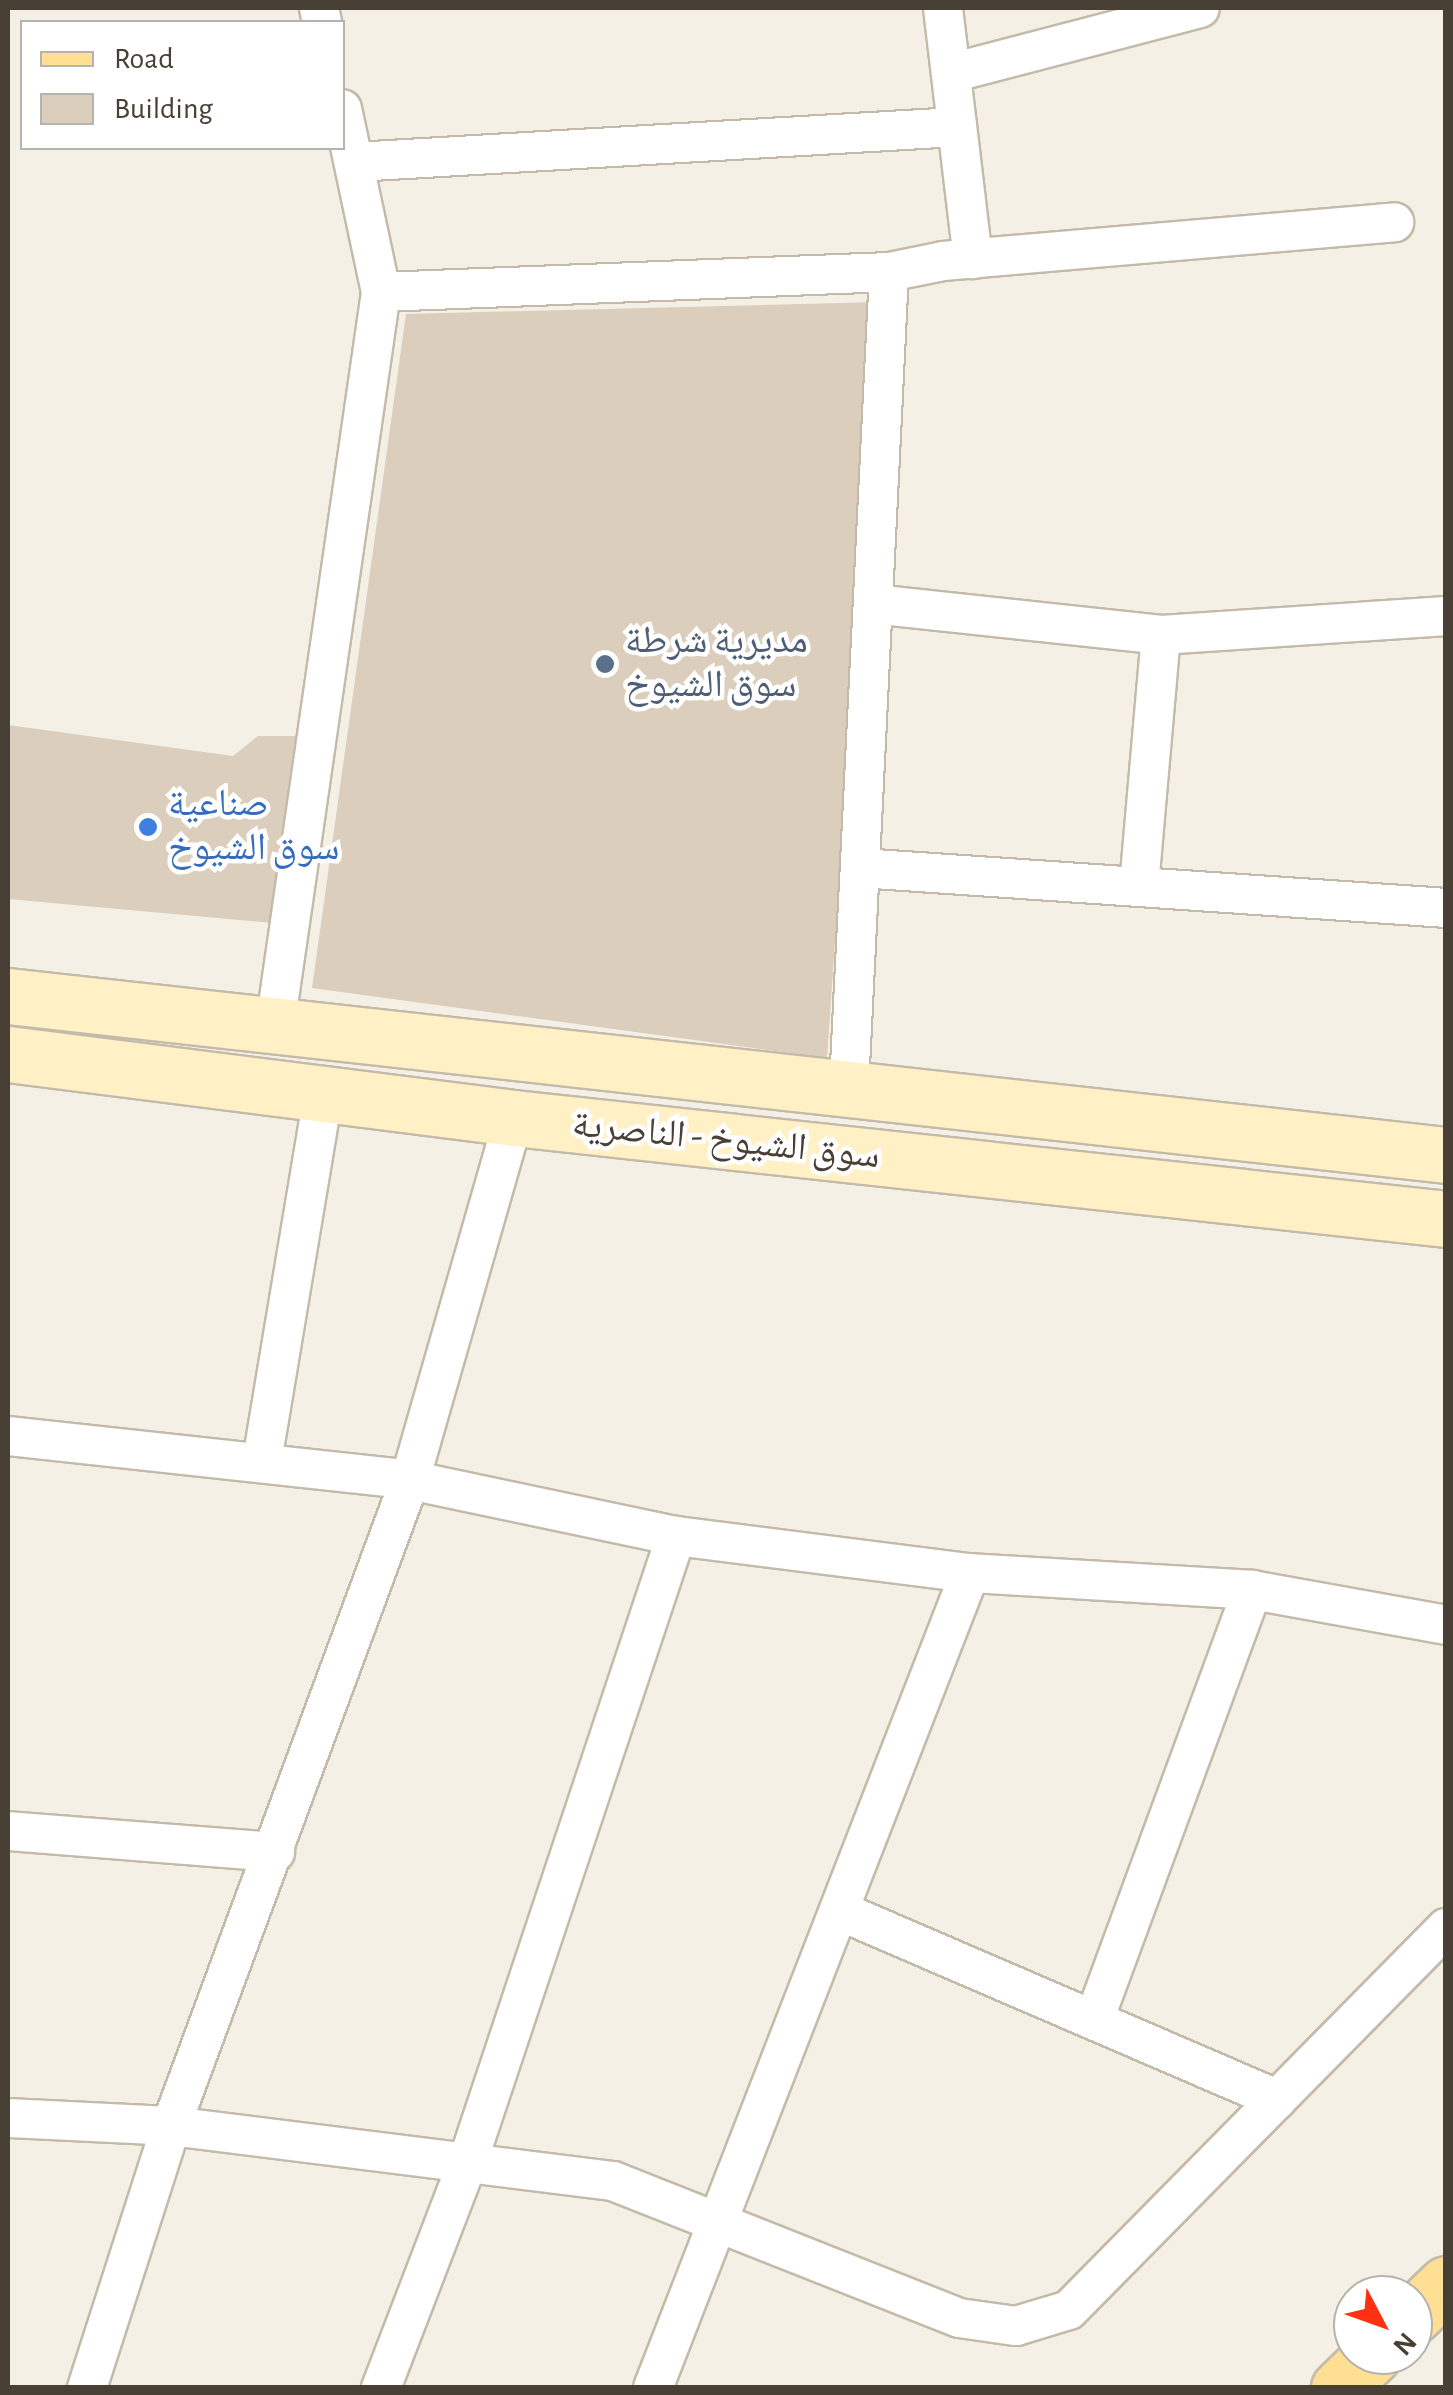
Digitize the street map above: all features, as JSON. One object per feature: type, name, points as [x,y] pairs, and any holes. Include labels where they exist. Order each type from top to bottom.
[{"type":"main road","name":"سوق الشيوخ - الناصرية","points":[[8,996],[1446,1155]]},
{"type":"main road","name":"سوق الشيوخ - الناصرية","points":[[8,1054],[514,1118],[1446,1219]]},
{"type":"street","points":[[943,8],[973,259]]},
{"type":"street","points":[[951,73],[1200,8]]},
{"type":"street","points":[[275,1026],[381,292],[345,121]]},
{"type":"street","points":[[355,162],[958,127]]},
{"type":"street","points":[[381,292],[889,272],[973,259],[1394,222]]},
{"type":"street","points":[[850,1087],[889,272]]},
{"type":"street","points":[[872,604],[1161,635],[1446,616]]},
{"type":"street","points":[[1139,886],[1161,635]]},
{"type":"street","points":[[860,868],[1446,908]]},
{"type":"street","points":[[262,1461],[324,1092]]},
{"type":"street","points":[[88,2388],[171,2126],[410,1480],[514,1118]]},
{"type":"street","points":[[8,1436],[410,1480],[676,1536],[970,1573],[1252,1590],[1446,1624]]},
{"type":"street","points":[[380,2388],[468,2161],[676,1536]]},
{"type":"street","points":[[654,2388],[721,2226],[970,1573]]},
{"type":"street","points":[[1094,2020],[1252,1590]]},
{"type":"street","points":[[8,1831],[274,1852]]},
{"type":"street","points":[[840,1911],[1277,2099]]},
{"type":"street","points":[[8,2118],[171,2126],[613,2181],[959,2318],[1016,2326],[1068,2310],[1446,1928]]},
{"type":"building","name":"مديرية شرطة سوق الشيوخ","points":[[879,302],[827,1058],[312,988],[406,314]]},
{"type":"building","name":"صناعية سوق الشيوخ","points":[[8,725],[233,756],[258,736],[302,736],[273,923],[8,899]]},
{"type":"place","name":"مديرية شرطة سوق الشيوخ","points":[[605,664]]},
{"type":"place","name":"صناعية سوق الشيوخ","points":[[148,827]]}]
